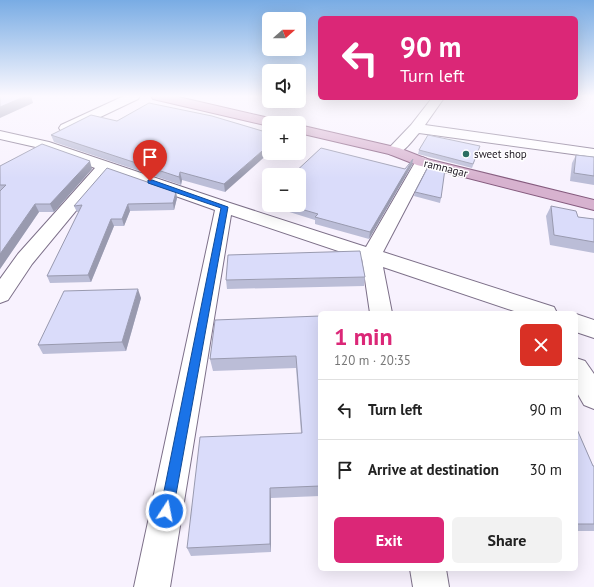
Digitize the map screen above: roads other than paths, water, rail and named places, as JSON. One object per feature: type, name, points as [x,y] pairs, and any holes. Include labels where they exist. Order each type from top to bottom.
[{"type":"main road","name":"ramnagar","points":[[306,131],[394,151],[422,162],[594,205]]},
{"type":"street","points":[[35,148],[82,123]]},
{"type":"street","points":[[394,151],[419,123]]},
{"type":"street","points":[[416,128],[594,153]]},
{"type":"street","points":[[0,135],[35,148],[105,166],[539,311]]},
{"type":"street","points":[[381,311],[371,255],[422,162]]},
{"type":"street","points":[[0,295],[25,258],[105,166]]},
{"type":"street","points":[[152,587],[224,207]]},
{"type":"street","points":[[578,324],[594,329]]},
{"type":"street","points":[[578,371],[594,397]]},
{"type":"street","points":[[428,571],[431,587]]},
{"type":"place","name":"sweet shop","points":[[466,154]]}]
